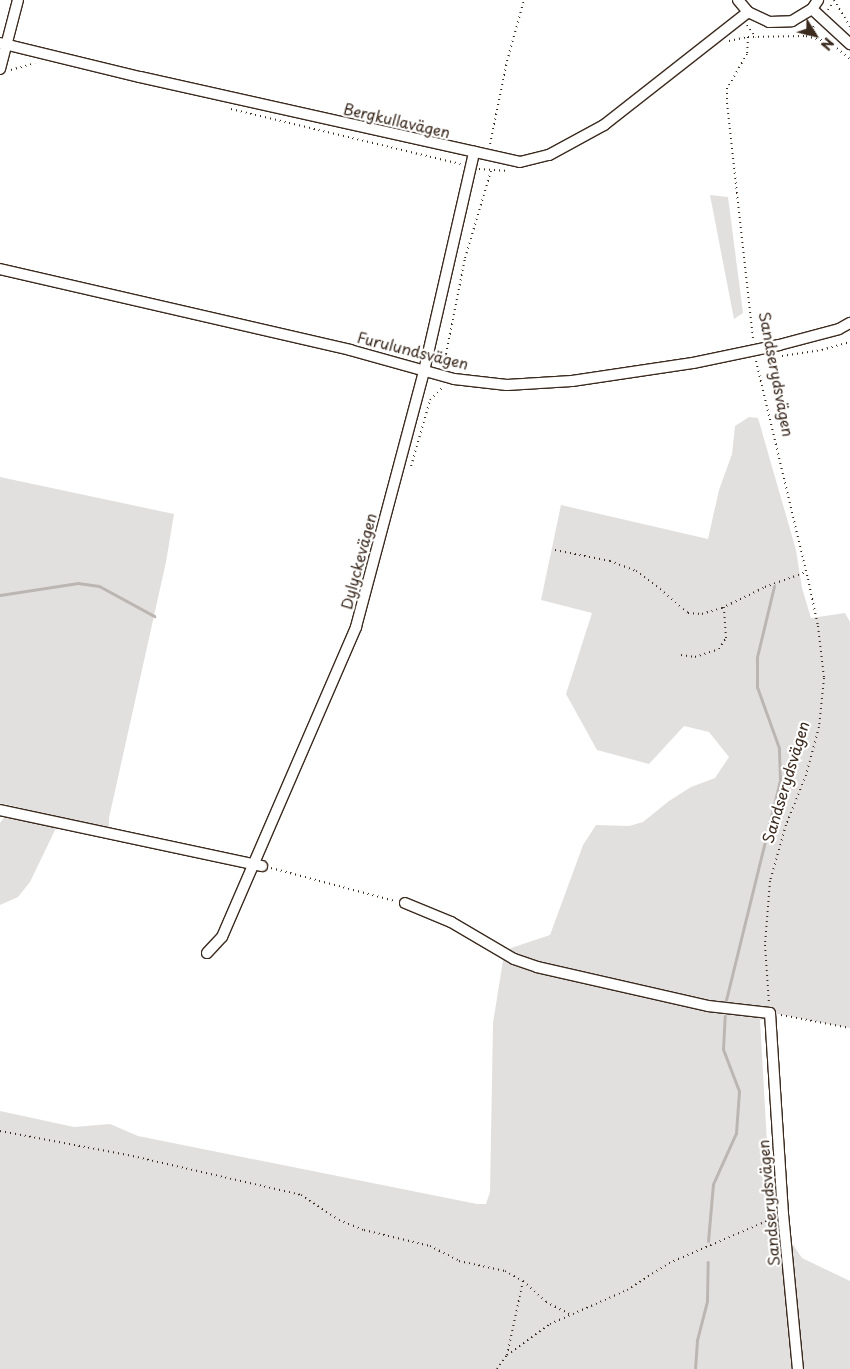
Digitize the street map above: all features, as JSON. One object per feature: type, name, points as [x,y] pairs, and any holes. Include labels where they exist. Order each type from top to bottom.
[{"type":"street","points":[[0,69],[3,44],[18,0]]},
{"type":"street","points":[[738,0],[748,12],[769,22],[792,21],[812,9],[818,0]]},
{"type":"street","points":[[812,9],[850,44]]},
{"type":"street","name":"Bergkullavägen","points":[[3,44],[140,77],[520,162],[549,155],[604,125],[748,12]]},
{"type":"street","name":"Dylyckevägen","points":[[207,953],[222,937],[257,865],[356,627],[424,371],[474,152]]},
{"type":"street","name":"Furulundsvägen","points":[[0,269],[350,350],[454,379],[507,385],[572,381],[693,362],[754,350],[839,329],[850,323]]},
{"type":"street","points":[[0,810],[257,865]]},
{"type":"street","points":[[405,903],[451,922],[514,959],[537,967],[708,1006],[770,1013]]},
{"type":"street","name":"Sandserydsvägen","points":[[770,1013],[783,1214],[798,1369]]},
{"type":"path","points":[[488,156],[507,61],[524,0]]},
{"type":"path","points":[[834,0],[850,27]]},
{"type":"path","points":[[725,42],[748,37],[806,36],[829,42],[850,59]]},
{"type":"path","name":"Sandserydsvägen","points":[[748,37],[747,54],[727,88],[727,103],[754,350],[772,436],[818,626],[824,678],[820,727],[806,775],[786,825],[770,882],[765,945],[770,1013]]},
{"type":"path","points":[[0,69],[10,71],[36,62]]},
{"type":"path","points":[[229,109],[471,167],[491,171],[516,172]]},
{"type":"path","points":[[410,468],[430,400],[444,386],[454,386],[455,372],[446,354],[465,258],[491,171]]},
{"type":"path","points":[[775,357],[822,350],[850,342]]},
{"type":"path","points":[[555,550],[610,561],[636,571],[688,613],[702,614],[724,607],[766,587],[806,572]]},
{"type":"path","points":[[681,656],[700,656],[719,649],[726,638],[724,607]]},
{"type":"path","points":[[257,865],[405,903]]},
{"type":"path","points":[[770,1013],[850,1028]]},
{"type":"path","points":[[0,1131],[128,1155],[301,1195],[339,1220],[364,1230],[430,1246],[458,1261],[505,1272],[523,1281],[546,1302],[570,1314]]},
{"type":"path","points":[[497,1369],[507,1355],[550,1324],[627,1290],[669,1263],[783,1214]]},
{"type":"path","points":[[507,1355],[523,1281]]},
{"type":"shaded area","points":[[710,195],[728,197],[743,313],[734,319]]},
{"type":"shaded area","points":[[749,417],[758,418],[796,550],[802,588],[811,618],[845,613],[850,622],[850,1028],[778,1014],[760,1020],[771,1212],[802,1258],[850,1281],[850,1369],[0,1369],[0,1111],[74,1127],[110,1124],[138,1136],[477,1204],[486,1204],[490,1192],[493,1023],[504,954],[511,948],[550,935],[583,845],[596,825],[629,826],[643,822],[669,801],[691,787],[715,778],[729,757],[709,732],[684,726],[649,764],[597,750],[566,694],[592,613],[541,600],[561,505],[708,539],[719,490],[732,454],[735,426]]},
{"type":"shaded area","points":[[0,477],[174,514],[166,562],[109,818],[109,829],[0,803]]},
{"type":"shaded area","points":[[5,816],[56,828],[30,882],[18,897],[0,905],[0,823]]},
{"type":"waterway","points":[[0,595],[78,583],[99,586],[154,616]]},
{"type":"waterway","points":[[726,1000],[780,780],[779,748],[757,687],[757,657],[774,586]]},
{"type":"waterway","points":[[708,1241],[713,1184],[736,1133],[739,1091],[723,1049],[725,1016]]},
{"type":"waterway","points":[[695,1369],[697,1340],[707,1301],[708,1262]]}]
